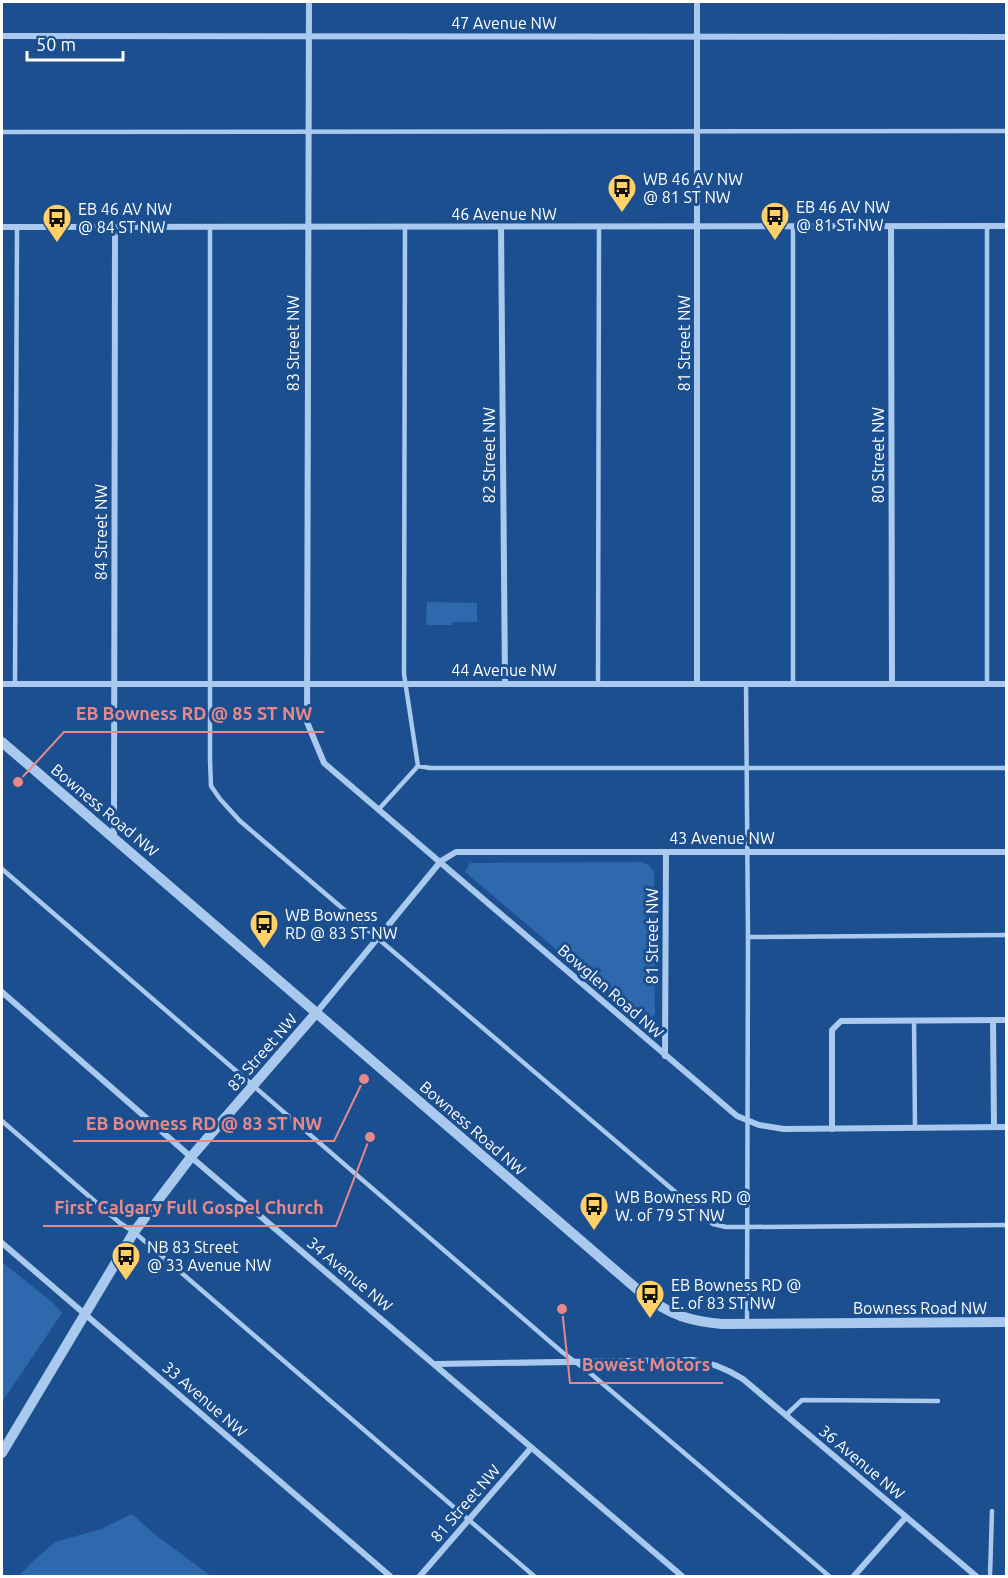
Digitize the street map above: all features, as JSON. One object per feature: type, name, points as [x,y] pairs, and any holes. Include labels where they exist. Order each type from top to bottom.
[{"type":"street","name":"83 Street NW","points":[[308,684],[309,2]]},
{"type":"street","name":"81 Street NW","points":[[697,2],[697,684]]},
{"type":"street","name":"47 Avenue NW","points":[[2,36],[1006,37]]},
{"type":"street","name":"46 Avenue NW","points":[[2,227],[1006,226]]},
{"type":"street","name":"82 Street NW","points":[[501,227],[504,683]]},
{"type":"street","name":"80 Street NW","points":[[891,227],[892,684]]},
{"type":"street","name":"84 Street NW","points":[[114,837],[115,228]]},
{"type":"street","name":"44 Avenue NW","points":[[2,684],[1006,684]]},
{"type":"street","name":"Bowglen Road NW","points":[[308,684],[307,722],[324,763],[729,1110],[747,1121],[771,1128],[1006,1127]]},
{"type":"street","name":"Bowness Road NW","points":[[2,742],[664,1310],[698,1322],[1006,1322]]},
{"type":"street","name":"43 Avenue NW","points":[[441,861],[456,852],[1006,852]]},
{"type":"street","name":"81 Street NW","points":[[665,1056],[666,852]]},
{"type":"street","name":"83 Street NW","points":[[2,1453],[134,1232],[191,1157],[317,1012],[441,861]]},
{"type":"street","name":"34 Avenue NW","points":[[2,992],[191,1157],[682,1576]]},
{"type":"street","points":[[993,1020],[994,1127]]},
{"type":"street","points":[[832,1129],[832,1030],[841,1021],[1006,1020]]},
{"type":"street","name":"33 Avenue NW","points":[[2,1243],[390,1576]]},
{"type":"street","name":"36 Avenue NW","points":[[576,1362],[692,1360],[728,1369],[743,1379],[976,1576]]},
{"type":"street","points":[[436,1364],[576,1362]]},
{"type":"street","name":"81 Street NW","points":[[420,1576],[531,1448]]},
{"type":"street","points":[[854,1576],[906,1517]]},
{"type":"lane","points":[[2,132],[1006,131]]},
{"type":"lane","points":[[987,226],[987,684]]},
{"type":"lane","points":[[405,227],[405,684],[418,766]]},
{"type":"lane","points":[[597,684],[599,227]]},
{"type":"lane","points":[[793,227],[793,684]]},
{"type":"lane","points":[[15,684],[17,228]]},
{"type":"lane","points":[[210,228],[211,786],[220,799],[240,821],[713,1224],[726,1227],[1006,1225]]},
{"type":"lane","points":[[746,683],[747,1323]]},
{"type":"lane","points":[[418,766],[430,768],[1006,768]]},
{"type":"lane","points":[[379,809],[418,766]]},
{"type":"lane","points":[[2,869],[252,1086],[829,1576]]},
{"type":"lane","points":[[748,937],[1006,935]]},
{"type":"lane","points":[[914,1020],[915,1128]]},
{"type":"lane","points":[[2,1121],[534,1576]]},
{"type":"lane","points":[[786,1415],[802,1400],[938,1401]]},
{"type":"lane","points":[[990,1576],[992,1511]]},
{"type":"shaded area","points":[[427,602],[477,603],[477,622],[426,625]]},
{"type":"shaded area","points":[[641,862],[649,865],[654,872],[655,1014],[649,1021],[642,1022],[465,872],[470,863]]},
{"type":"shaded area","points":[[2,1262],[52,1302],[62,1313],[2,1402]]},
{"type":"shaded area","points":[[132,1514],[153,1533],[211,1576],[19,1576],[55,1542],[101,1529]]},
{"type":"place","name":"WB 46 AV NW @ 81 ST NW","points":[[622,214]]},
{"type":"place","name":"EB 46 AV NW @ 81 ST NW","points":[[775,242]]},
{"type":"place","name":"EB 46 AV NW @ 84 ST NW","points":[[57,244]]},
{"type":"place","name":"EB Bowness RD @ 85 ST NW","points":[[18,782]]},
{"type":"place","name":"WB Bowness RD @ 83 ST NW","points":[[264,950]]},
{"type":"place","name":"EB Bowness RD @ 83 ST NW","points":[[364,1079]]},
{"type":"place","name":"First Calgary Full Gospel Church","points":[[370,1137]]},
{"type":"place","name":"WB Bowness RD @ W. of 79 ST NW","points":[[594,1232]]},
{"type":"place","name":"NB 83 Street @ 33 Avenue NW","points":[[126,1282]]},
{"type":"place","name":"Bowest Motors","points":[[562,1309]]},
{"type":"place","name":"EB Bowness RD @ E. of 83 ST NW","points":[[650,1320]]}]
